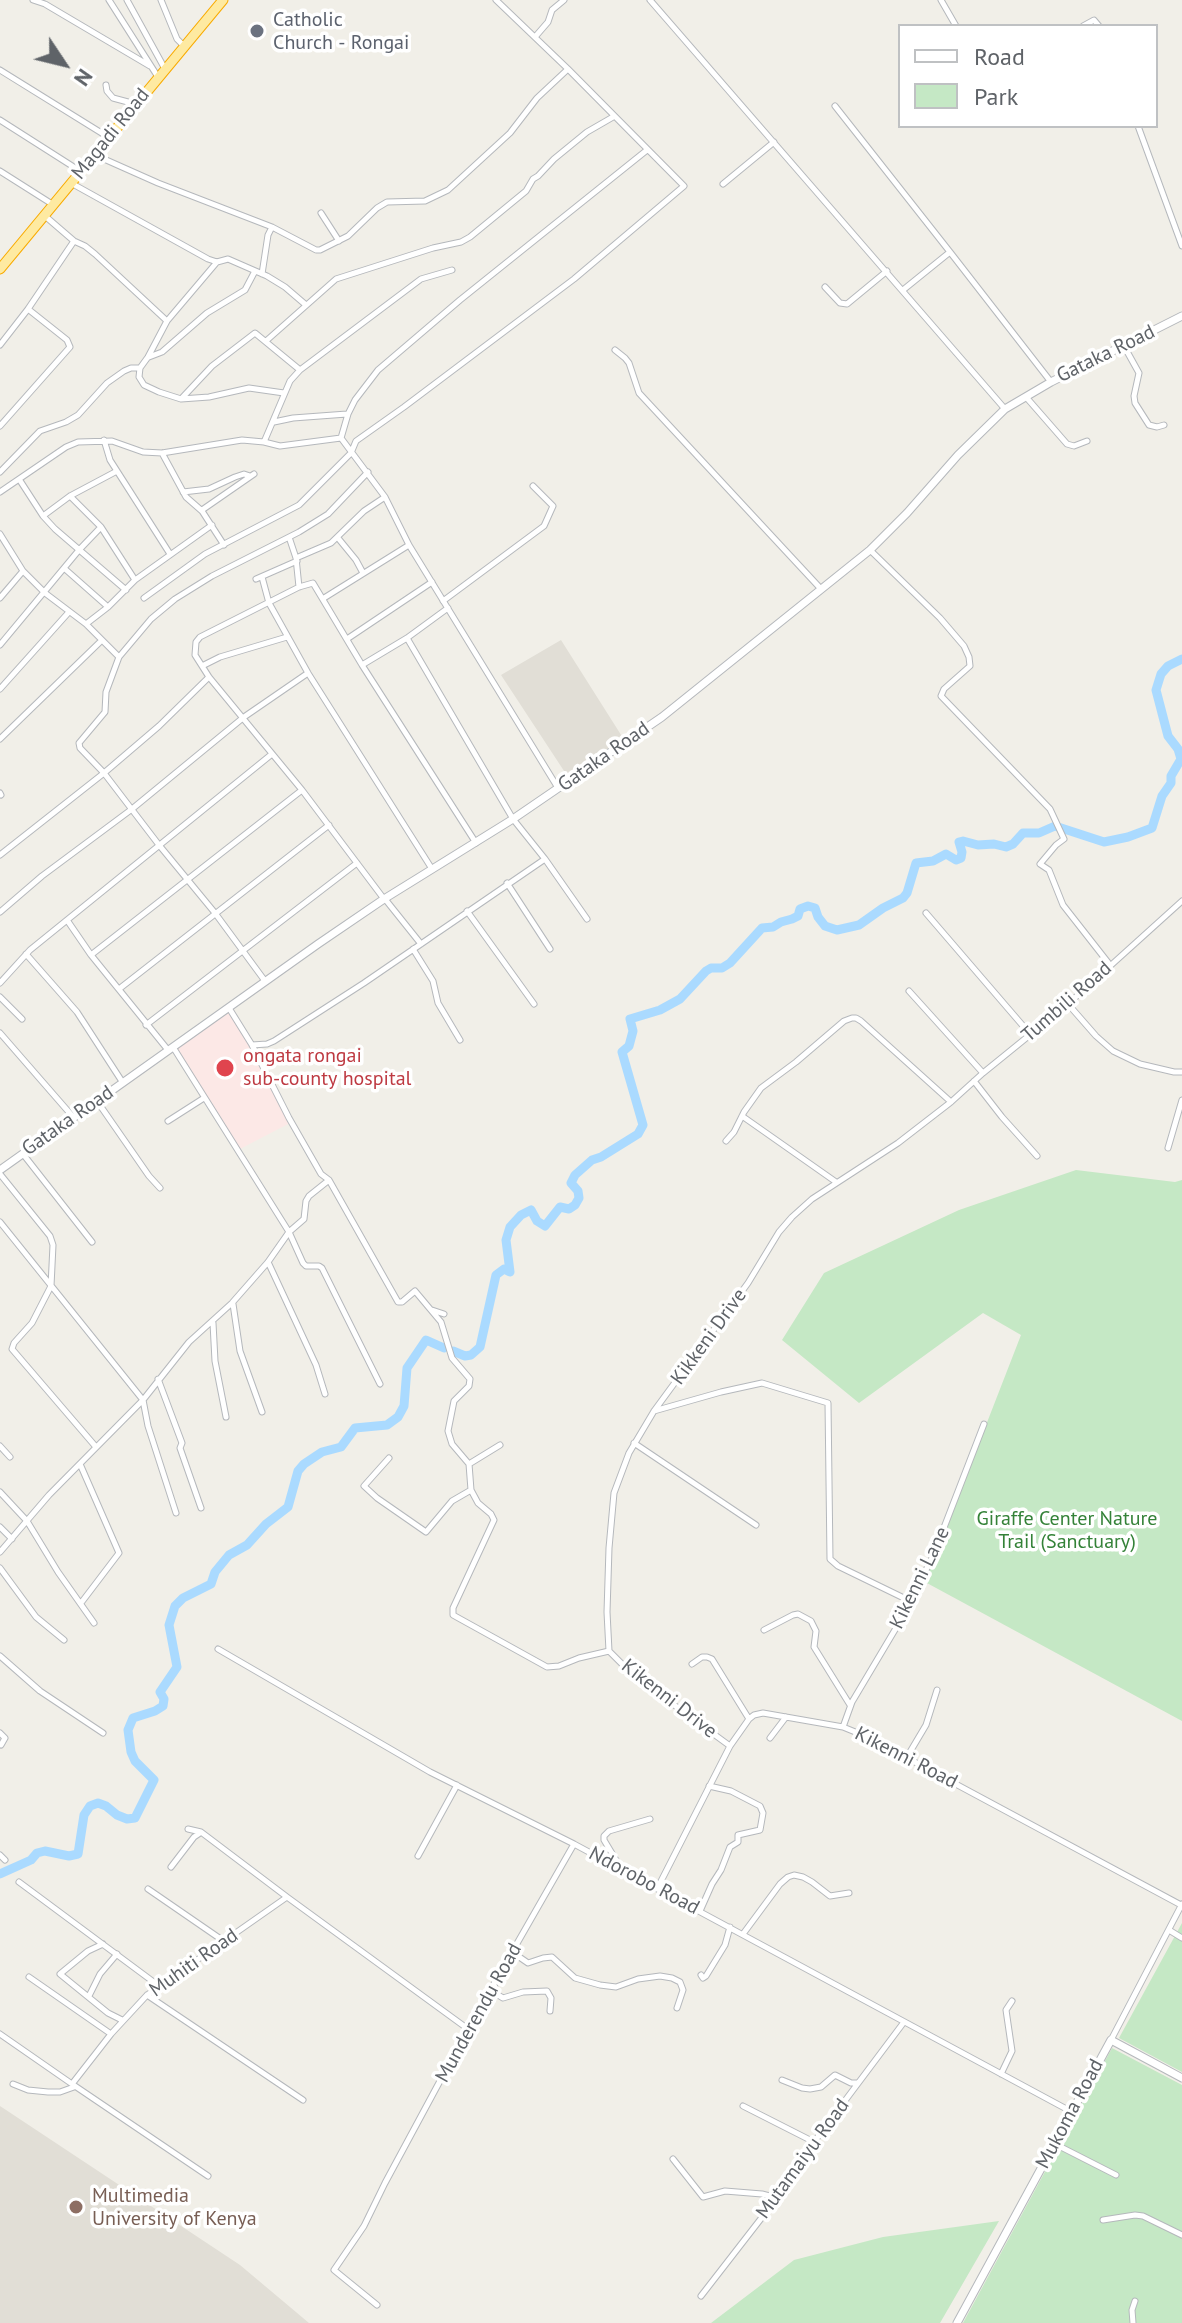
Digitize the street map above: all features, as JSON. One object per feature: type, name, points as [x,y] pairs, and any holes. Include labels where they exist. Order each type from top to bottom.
[{"type":"highway","name":"Magadi Road","points":[[0,269],[223,0]]},
{"type":"street","points":[[33,0],[45,4],[162,73]]},
{"type":"street","points":[[109,0],[150,66]]},
{"type":"street","points":[[127,0],[162,73]]},
{"type":"street","points":[[161,0],[177,39],[184,46]]},
{"type":"street","points":[[535,37],[547,24],[552,10],[564,0]]},
{"type":"street","points":[[650,0],[1005,409]]},
{"type":"street","points":[[941,0],[955,24]]},
{"type":"street","points":[[144,598],[205,554],[299,505],[351,453],[356,441],[574,279],[684,186],[499,1]]},
{"type":"street","points":[[94,155],[272,227],[316,250],[348,236],[387,202],[425,201],[448,190],[510,133],[537,98],[568,69]]},
{"type":"street","points":[[0,70],[109,137]]},
{"type":"street","points":[[106,85],[113,98],[134,107]]},
{"type":"street","points":[[835,106],[1051,382]]},
{"type":"street","points":[[266,341],[336,279],[470,237],[526,191],[533,179],[554,159],[587,132],[613,117]]},
{"type":"street","points":[[0,120],[80,171]]},
{"type":"street","points":[[1139,128],[1182,246]]},
{"type":"street","points":[[723,184],[774,142]]},
{"type":"street","points":[[558,788],[409,545],[385,497],[341,438],[355,400],[378,370],[647,150]]},
{"type":"street","points":[[0,171],[53,205]]},
{"type":"street","points":[[71,183],[208,259],[217,262],[228,259],[258,272],[285,287],[306,305]]},
{"type":"street","points":[[321,213],[339,241]]},
{"type":"street","points":[[44,216],[95,254],[167,321]]},
{"type":"street","points":[[148,357],[162,352],[214,308],[245,290],[258,272],[272,227]]},
{"type":"street","points":[[0,345],[74,241]]},
{"type":"street","points":[[903,290],[950,252]]},
{"type":"street","points":[[217,262],[167,321],[140,368],[139,377],[144,385],[181,399],[209,397],[249,388],[284,393]]},
{"type":"street","points":[[264,442],[290,381],[300,370],[421,279],[452,270]]},
{"type":"street","points":[[825,287],[840,303],[847,304],[887,271]]},
{"type":"street","points":[[0,426],[70,347],[67,340],[28,309]]},
{"type":"street","name":"Gataka Road","points":[[0,1172],[22,1153],[265,981],[385,899],[513,819],[662,717],[870,550],[1005,409],[1051,382],[1182,316]]},
{"type":"street","points":[[181,399],[212,366],[255,333],[300,370]]},
{"type":"street","points":[[1124,346],[1139,373],[1135,403],[1149,425],[1164,425]]},
{"type":"street","points":[[615,350],[625,358],[639,393],[822,590]]},
{"type":"street","points":[[0,472],[40,431],[78,415],[107,383],[131,368],[140,368]]},
{"type":"street","points":[[1026,397],[1067,444],[1074,446],[1087,441]]},
{"type":"street","points":[[273,423],[293,418],[348,414]]},
{"type":"street","points":[[0,492],[78,442],[104,440],[119,442],[143,452],[162,453],[242,440],[280,446],[341,438]]},
{"type":"street","points":[[104,440],[110,460],[170,554]]},
{"type":"street","points":[[162,453],[183,492],[202,510],[224,545]]},
{"type":"street","points":[[43,516],[70,496],[117,471]]},
{"type":"street","points":[[265,981],[215,913],[79,743],[105,712],[106,692],[119,657],[151,619],[175,599],[239,561],[328,514],[368,472]]},
{"type":"street","points":[[183,492],[209,489],[244,474],[252,475],[202,510]]},
{"type":"street","points":[[19,479],[43,516],[126,590]]},
{"type":"street","points":[[443,601],[544,526],[553,506],[533,486]]},
{"type":"street","points":[[70,496],[101,527],[135,580]]},
{"type":"street","points":[[385,497],[319,550],[259,578],[269,603],[308,673],[433,870]]},
{"type":"street","points":[[86,624],[135,580],[212,525]]},
{"type":"street","points":[[0,645],[101,527]]},
{"type":"street","points":[[289,537],[299,587]]},
{"type":"street","points":[[337,538],[363,573]]},
{"type":"street","points":[[1,539],[23,571],[45,593],[86,624],[119,657]]},
{"type":"street","points":[[324,598],[409,545]]},
{"type":"street","points":[[870,550],[940,618],[964,646],[970,666],[944,689],[941,696],[1043,800],[1055,818],[1064,839],[1040,864],[1049,870],[1063,905],[1110,965]]},
{"type":"street","points":[[65,569],[108,607]]},
{"type":"street","points":[[0,598],[23,571]]},
{"type":"street","points":[[347,639],[432,582]]},
{"type":"street","points":[[421,944],[302,790],[209,677],[195,655],[194,649],[200,637],[299,587],[313,583],[476,843]]},
{"type":"street","points":[[362,665],[448,608]]},
{"type":"street","points":[[0,689],[69,612]]},
{"type":"street","points":[[202,666],[220,657],[287,637]]},
{"type":"street","points":[[407,638],[513,819],[587,919]]},
{"type":"street","points":[[0,739],[101,641]]},
{"type":"street","points":[[0,912],[244,717],[308,673]]},
{"type":"street","points":[[0,855],[104,773],[159,726],[209,677]]},
{"type":"street","points":[[0,983],[26,954],[272,754]]},
{"type":"street","points":[[91,955],[302,790]]},
{"type":"street","points":[[119,989],[329,825]]},
{"type":"street","points":[[252,1045],[274,1041],[545,859]]},
{"type":"street","points":[[146,1025],[357,863]]},
{"type":"street","points":[[507,883],[550,949]]},
{"type":"street","name":"Tumbili Road","points":[[951,1102],[1068,1004],[1182,901]]},
{"type":"street","points":[[467,911],[534,1004]]},
{"type":"street","points":[[926,913],[1030,1034]]},
{"type":"street","points":[[67,920],[146,1025],[170,1048],[289,1232],[304,1265],[322,1268],[380,1384]]},
{"type":"street","points":[[413,949],[433,981],[438,1003],[460,1040]]},
{"type":"street","points":[[26,954],[72,1005],[123,1083]]},
{"type":"street","points":[[909,991],[983,1073]]},
{"type":"street","points":[[0,997],[22,1019]]},
{"type":"street","points":[[1068,1004],[1113,1051],[1140,1064],[1182,1072]]},
{"type":"street","points":[[229,1008],[321,1174],[329,1180],[398,1302],[414,1291],[419,1294],[443,1326],[452,1358],[470,1379],[469,1386],[454,1401],[448,1431],[452,1444],[469,1464],[471,1490],[494,1520],[453,1608],[453,1615],[547,1667],[609,1651]]},
{"type":"street","points":[[726,1141],[761,1088],[844,1021],[852,1018],[861,1021],[951,1102]]},
{"type":"street","points":[[0,1033],[74,1118]]},
{"type":"street","points":[[974,1081],[1037,1156]]},
{"type":"street","points":[[168,1121],[204,1098]]},
{"type":"street","points":[[1168,1148],[1182,1100]]},
{"type":"street","points":[[97,1101],[160,1188]]},
{"type":"street","name":"Kikkeni Drive","points":[[609,1651],[609,1548],[614,1493],[634,1443],[792,1217],[836,1182],[898,1143],[951,1102]]},
{"type":"street","points":[[742,1116],[836,1182]]},
{"type":"street","points":[[22,1153],[92,1242]]},
{"type":"street","points":[[0,1172],[50,1236],[54,1259],[51,1286],[32,1323],[12,1349],[96,1447]]},
{"type":"street","points":[[0,1552],[49,1495],[143,1400],[189,1342],[232,1303],[268,1262],[289,1232],[304,1219],[309,1196],[329,1180]]},
{"type":"street","points":[[0,1222],[143,1400],[148,1426],[176,1513]]},
{"type":"street","points":[[268,1262],[306,1341],[325,1394]]},
{"type":"street","points":[[232,1303],[240,1351],[262,1412]]},
{"type":"street","points":[[431,1310],[444,1314]]},
{"type":"street","points":[[213,1322],[215,1361],[226,1417]]},
{"type":"street","points":[[158,1379],[182,1443],[180,1448],[201,1508]]},
{"type":"street","points":[[654,1411],[762,1383],[828,1403],[830,1559],[838,1566],[910,1601]]},
{"type":"street","name":"Kikenni Lane","points":[[843,1727],[851,1706],[938,1544],[984,1424]]},
{"type":"street","points":[[634,1443],[756,1525]]},
{"type":"street","points":[[469,1464],[500,1445]]},
{"type":"street","points":[[0,1446],[10,1457]]},
{"type":"street","points":[[389,1458],[364,1486],[426,1532],[452,1501],[471,1490]]},
{"type":"street","points":[[80,1464],[119,1553],[81,1603]]},
{"type":"street","points":[[0,1492],[27,1521],[94,1623]]},
{"type":"street","points":[[0,1527],[12,1539]]},
{"type":"street","points":[[0,1568],[36,1617],[64,1640]]},
{"type":"street","points":[[764,1630],[798,1614],[811,1621],[816,1631],[814,1647],[851,1706]]},
{"type":"street","name":"Ndorobo Road","points":[[218,1649],[430,1772],[574,1844],[1072,2112]]},
{"type":"street","name":"Kikenni Drive","points":[[609,1651],[633,1675],[730,1746]]},
{"type":"street","points":[[0,1656],[40,1691],[103,1733]]},
{"type":"street","points":[[657,1889],[730,1746],[749,1719],[712,1659],[702,1657],[692,1664]]},
{"type":"street","points":[[907,1757],[931,1714],[937,1690]]},
{"type":"street","name":"Kikenni Road","points":[[749,1719],[758,1713],[786,1717],[843,1727],[870,1738],[1182,1905]]},
{"type":"street","points":[[770,1738],[786,1717]]},
{"type":"street","points":[[0,1733],[5,1739],[1,1745]]},
{"type":"street","points":[[418,1856],[457,1785]]},
{"type":"street","points":[[700,1911],[730,1847],[738,1842],[738,1835],[760,1830],[763,1813],[760,1806],[731,1791],[709,1786]]},
{"type":"street","points":[[622,1870],[604,1836],[609,1831],[650,1819]]},
{"type":"street","points":[[188,1829],[201,1832],[468,2029]]},
{"type":"street","points":[[171,1867],[201,1832]]},
{"type":"street","name":"Munderendu Road","points":[[377,2305],[334,2270],[364,2226],[468,2029],[574,1844]]},
{"type":"street","points":[[0,1855],[5,1860]]},
{"type":"street","points":[[743,1934],[788,1877],[803,1877],[830,1896],[849,1893]]},
{"type":"street","points":[[19,1882],[159,1986]]},
{"type":"street","points":[[148,1889],[225,1942]]},
{"type":"street","name":"Muhiti Road","points":[[73,2085],[122,2020],[147,1995],[287,1897]]},
{"type":"street","name":"Mukoma Road","points":[[957,2323],[1182,1905]]},
{"type":"street","points":[[701,1975],[703,1978],[706,1976],[725,1945],[730,1927]]},
{"type":"street","points":[[1169,1930],[1182,1938]]},
{"type":"street","points":[[103,1944],[88,1951],[60,1974],[108,2013],[122,2020]]},
{"type":"street","points":[[512,1952],[528,1963],[552,1957],[575,1978],[606,1986],[616,1987],[652,1977],[672,1978],[680,1982],[683,1990],[677,2008]]},
{"type":"street","points":[[89,1996],[100,1974],[117,1954]]},
{"type":"street","points":[[29,1977],[111,2034]]},
{"type":"street","points":[[494,1984],[496,1993],[501,1997],[547,1991],[551,1995],[550,2011]]},
{"type":"street","points":[[147,1995],[303,2100]]},
{"type":"street","points":[[1001,2074],[1012,2051],[1006,2010],[1012,2001]]},
{"type":"street","name":"Mutamaiyu Road","points":[[701,2296],[777,2198],[814,2142],[904,2022]]},
{"type":"street","points":[[0,2034],[208,2176]]},
{"type":"street","points":[[1111,2040],[1182,2078]]},
{"type":"street","points":[[782,2080],[810,2089],[821,2087],[835,2075],[858,2083]]},
{"type":"street","points":[[13,2084],[28,2090],[48,2092],[60,2092],[73,2085]]},
{"type":"street","points":[[743,2106],[814,2142]]},
{"type":"street","points":[[1055,2144],[1116,2175]]},
{"type":"street","points":[[673,2159],[703,2197],[725,2191],[777,2198]]},
{"type":"street","points":[[1103,2220],[1143,2216],[1182,2235]]},
{"type":"street","points":[[1133,2323],[1135,2301]]},
{"type":"shaded area","points":[[561,640],[623,738],[568,777],[501,675]]},
{"type":"shaded area","name":"ongata rongai sub-county hospital","points":[[230,1012],[290,1123],[240,1149],[176,1049]]},
{"type":"shaded area","name":"Multimedia University of Kenya","points":[[0,2106],[240,2265],[309,2323],[0,2323]]},
{"type":"green space","name":"Giraffe Center Nature Trail (Sanctuary)","points":[[1076,1170],[1175,1182],[1182,1180],[1182,1721],[925,1582],[1021,1335],[983,1313],[859,1403],[782,1340],[824,1273],[959,1210]]},
{"type":"green space","points":[[1182,1923],[1182,2072],[1119,2038]]},
{"type":"green space","points":[[1112,2048],[1182,2085],[1182,2323],[963,2323]]},
{"type":"green space","points":[[999,2221],[940,2323],[711,2323],[794,2260],[883,2237]]},
{"type":"waterway","points":[[453,1351],[465,1356],[480,1347],[496,1275],[504,1269],[510,1272],[506,1240],[510,1227],[521,1215],[531,1210],[537,1221],[545,1226],[560,1207],[569,1209],[575,1205],[579,1198],[578,1191],[571,1183],[575,1175],[592,1160],[638,1134],[643,1125],[622,1052],[629,1046],[633,1031],[630,1019],[660,1010],[680,999],[706,971],[730,963],[762,928],[792,919],[798,916],[800,909],[808,906],[815,908],[825,926],[837,930],[859,925],[903,898],[916,863],[933,861],[946,854],[956,860],[961,858],[959,842],[1006,847],[1023,833],[1039,833],[1055,826],[1104,842],[1152,828],[1162,796],[1181,759],[1168,736],[1156,690],[1161,674],[1168,666],[1182,659]]},
{"type":"waterway","points":[[0,1874],[31,1860],[37,1853],[78,1854],[84,1815],[90,1806],[98,1803],[117,1815],[135,1818],[154,1780],[135,1761],[128,1730],[133,1718],[163,1706],[164,1699],[160,1692],[177,1667],[169,1625],[175,1606],[183,1598],[211,1584],[215,1572],[229,1555],[247,1545],[266,1524],[288,1507],[298,1471],[304,1464],[322,1452],[341,1447],[355,1428],[387,1425],[398,1417],[404,1406],[407,1368],[426,1340],[444,1348]]},
{"type":"place","name":"Catholic Church - Rongai","points":[[257,31]]},
{"type":"place","name":"ongata rongai sub-county hospital","points":[[225,1068]]},
{"type":"place","name":"Multimedia University of Kenya","points":[[76,2207]]}]
